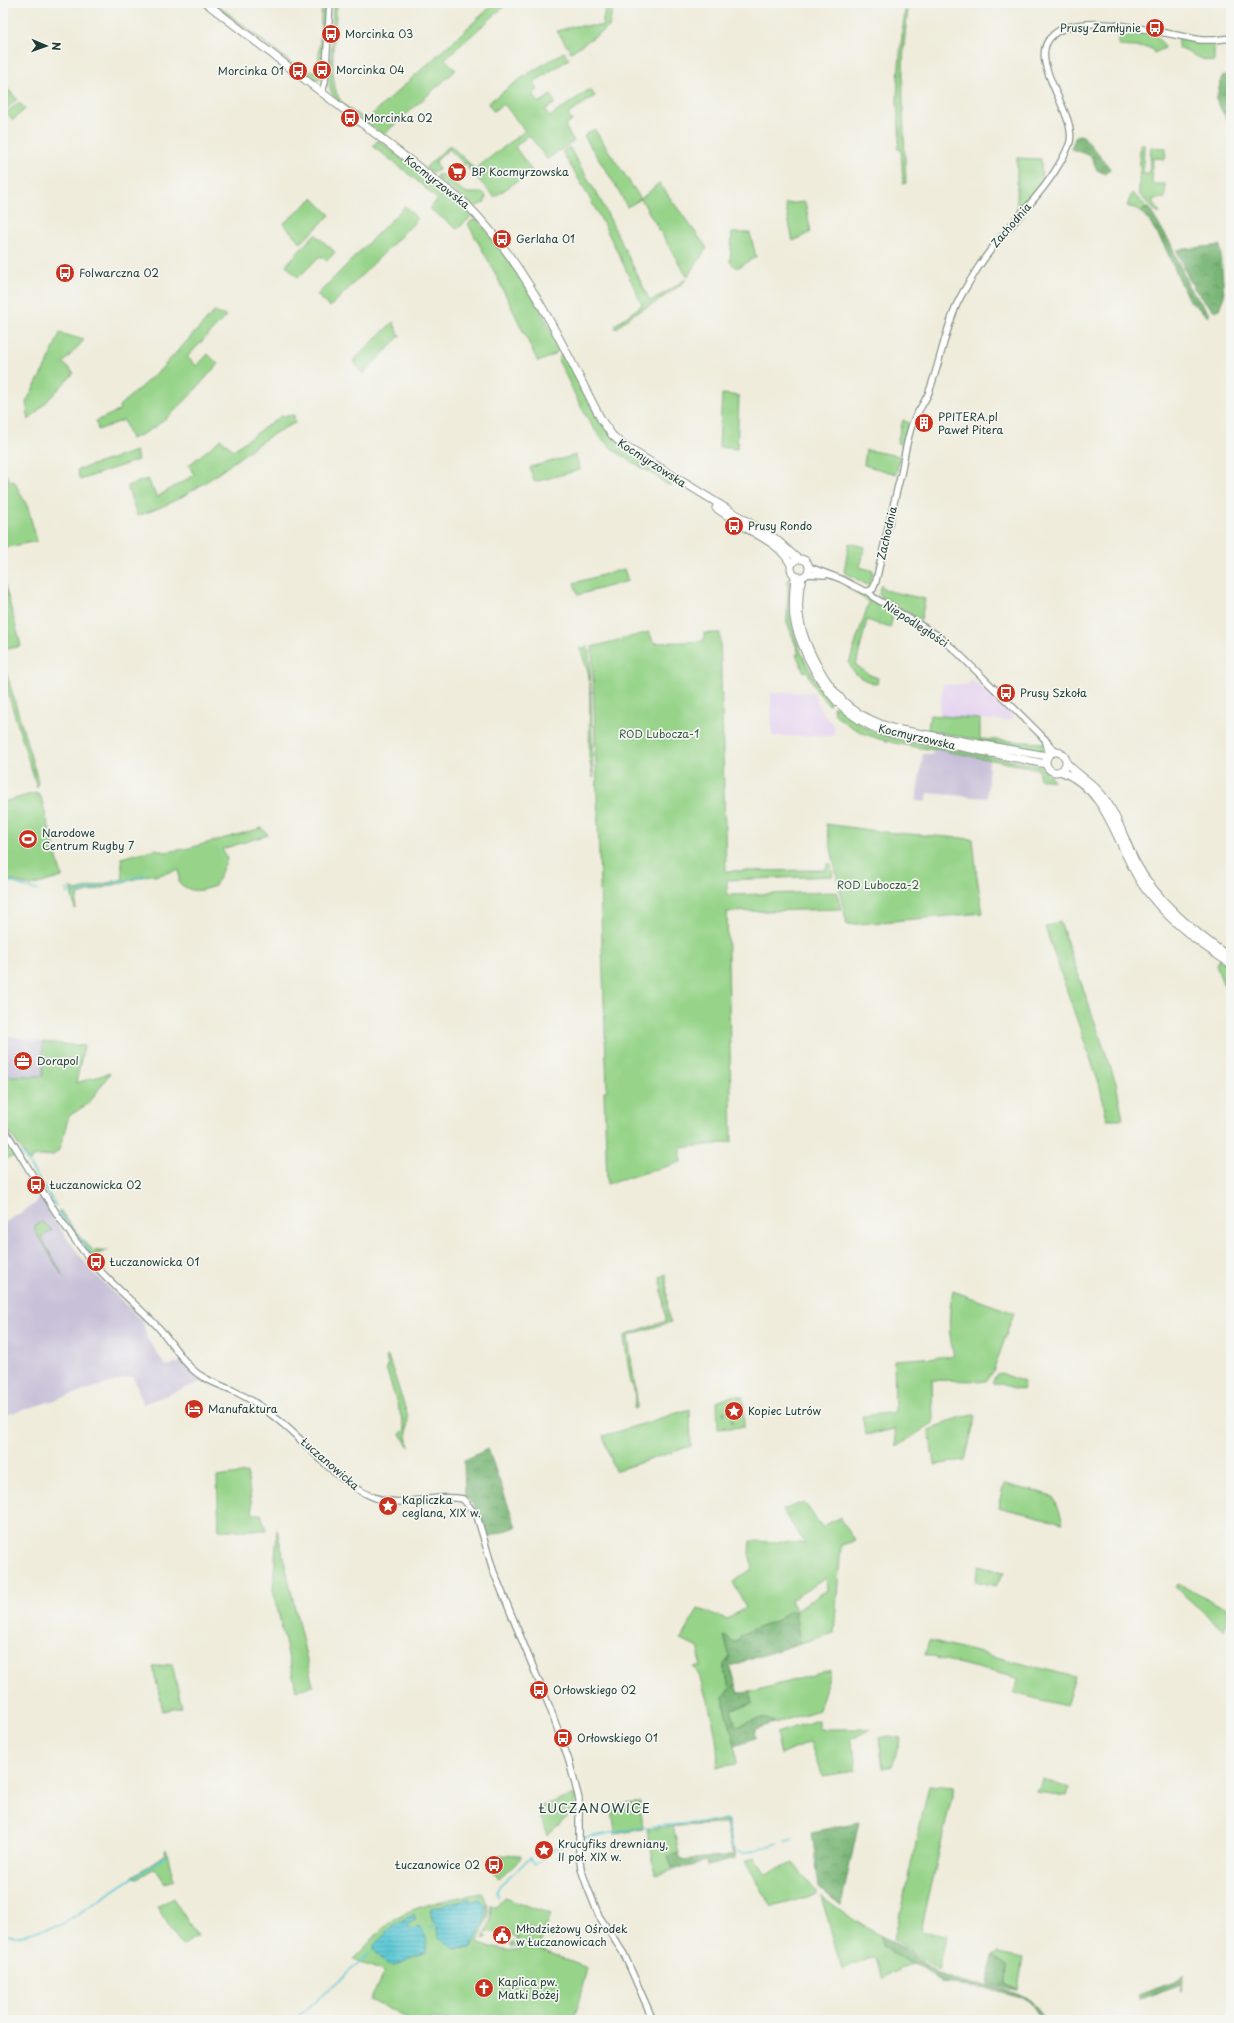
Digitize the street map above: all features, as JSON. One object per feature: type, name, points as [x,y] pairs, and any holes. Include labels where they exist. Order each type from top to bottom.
[{"type":"main road","name":"Kocmyrzowska","points":[[206,3],[465,203],[475,213],[525,277],[546,312],[600,418],[612,435],[623,445],[776,539],[798,559],[806,561],[793,610],[798,636],[822,684],[836,703],[865,724],[883,731],[1046,764]]},
{"type":"main road","name":"Kocmyrzowska","points":[[696,491],[731,518],[770,542],[782,552],[791,565]]},
{"type":"main road","points":[[798,559],[791,565],[791,571],[803,574]]},
{"type":"main road","name":"Kocmyrzowska","points":[[803,574],[798,605],[804,634],[826,680],[840,698],[851,708],[872,721],[895,729],[1050,754]]},
{"type":"main road","points":[[1231,958],[1187,924],[1154,890],[1134,859],[1115,816],[1102,794],[1088,779],[1066,762],[1064,755],[1050,754],[1046,764],[1052,771],[1060,771],[1082,782],[1101,803],[1135,872],[1160,906],[1194,937],[1231,964]]},
{"type":"main road","points":[[1060,771],[1066,762]]},
{"type":"street","points":[[322,92],[325,82],[330,3]]},
{"type":"street","name":"Zachodnia","points":[[868,591],[873,589],[876,581],[913,422],[928,393],[955,307],[992,246],[1045,184],[1069,144],[1072,133],[1070,125],[1058,100],[1046,62],[1045,52],[1049,39],[1054,33],[1076,25],[1110,23],[1201,40],[1231,38]]},
{"type":"street","name":"Niepodległości","points":[[803,574],[829,575],[846,581],[864,591],[868,591],[873,597],[951,646],[1045,739],[1050,754]]},
{"type":"street","name":"Łuczanowicka","points":[[3,1127],[71,1235],[114,1285],[157,1326],[191,1368],[206,1380],[251,1400],[268,1411],[295,1433],[348,1483],[371,1496],[399,1503],[443,1497],[463,1499],[477,1516],[493,1570],[550,1708],[569,1761],[580,1808],[578,1834],[581,1869],[599,1916],[624,1954],[654,2020]]},
{"type":"shaded area","points":[[970,679],[979,685],[1014,718],[1012,720],[1005,721],[939,716],[943,684],[968,685]]},
{"type":"shaded area","points":[[813,692],[821,710],[834,726],[834,736],[772,736],[771,693]]},
{"type":"shaded area","points":[[935,748],[989,760],[987,798],[928,793],[926,802],[916,801],[923,754],[933,754]]},
{"type":"shaded area","points":[[3,1035],[43,1042],[43,1076],[3,1076]]},
{"type":"shaded area","points":[[42,1194],[53,1219],[89,1268],[143,1322],[147,1338],[166,1366],[182,1362],[204,1381],[143,1404],[133,1376],[3,1416],[3,1224],[36,1203]]},
{"type":"green space","points":[[212,3],[215,3],[295,66],[311,72],[318,70],[322,3],[327,3],[321,79],[312,80]]},
{"type":"green space","points":[[333,3],[337,3],[333,54],[336,93],[346,107],[366,120],[495,3],[508,3],[445,59],[456,70],[383,135],[342,105],[334,97],[330,89],[329,79]]},
{"type":"green space","points":[[606,3],[614,3],[609,27],[571,52],[557,31],[575,26],[602,26]]},
{"type":"green space","points":[[905,11],[908,11],[905,33],[903,76],[906,183],[903,184],[901,149],[897,149],[899,131],[897,100]]},
{"type":"green space","points":[[1118,27],[1151,34],[1161,42],[1165,48],[1154,53],[1151,48],[1118,46]]},
{"type":"green space","points":[[1179,37],[1214,43],[1214,62],[1202,59],[1179,48]]},
{"type":"green space","points":[[564,52],[569,59],[534,82],[538,90],[533,94],[539,103],[551,95],[555,103],[545,110],[549,117],[590,89],[595,96],[568,114],[572,121],[565,126],[574,141],[547,159],[529,135],[515,147],[532,171],[494,197],[467,167],[469,166],[467,163],[465,165],[449,149],[436,161],[439,170],[432,172],[425,168],[450,145],[475,169],[525,131],[504,104],[493,111],[488,103],[523,77]]},
{"type":"green space","points":[[1231,72],[1231,124],[1227,120],[1216,100],[1222,77]]},
{"type":"green space","points":[[4,85],[17,99],[5,110],[3,108]]},
{"type":"green space","points":[[19,102],[25,109],[13,120],[6,113]]},
{"type":"green space","points":[[594,129],[641,199],[627,207],[619,191],[584,136]]},
{"type":"green space","points":[[1076,136],[1083,136],[1108,166],[1110,169],[1106,174],[1097,170],[1091,156],[1071,149]]},
{"type":"green space","points":[[378,140],[472,213],[470,218],[457,229],[429,208],[438,200],[414,178],[373,146]]},
{"type":"green space","points":[[1140,144],[1144,144],[1143,174],[1149,174],[1151,147],[1166,148],[1165,159],[1153,158],[1152,184],[1165,184],[1165,198],[1153,199],[1153,203],[1160,213],[1157,213],[1139,194]]},
{"type":"green space","points":[[569,147],[601,201],[650,301],[686,279],[683,283],[655,303],[633,314],[616,329],[615,325],[642,305],[605,227],[585,189],[562,152]]},
{"type":"green space","points":[[1017,158],[1041,159],[1042,183],[1017,215]]},
{"type":"green space","points":[[437,175],[442,175],[466,193],[484,193],[486,197],[485,202],[475,207],[436,178]]},
{"type":"green space","points":[[659,183],[707,248],[687,277],[641,199]]},
{"type":"green space","points":[[1132,193],[1149,209],[1144,209],[1142,213],[1138,209],[1127,206]]},
{"type":"green space","points":[[313,198],[330,215],[301,243],[283,224]]},
{"type":"green space","points":[[805,202],[811,232],[793,241],[785,204]]},
{"type":"green space","points":[[405,206],[418,219],[330,307],[317,295]]},
{"type":"green space","points":[[1144,209],[1149,209],[1171,244],[1188,286],[1210,315],[1208,317],[1188,299],[1165,247],[1150,222],[1142,213]]},
{"type":"green space","points":[[474,219],[478,220],[524,280],[561,348],[554,355],[538,362],[494,271],[468,224]]},
{"type":"green space","points":[[732,233],[750,233],[756,257],[737,268],[730,262]]},
{"type":"green space","points":[[315,234],[335,252],[327,261],[320,256],[298,278],[286,265]]},
{"type":"green space","points":[[1220,245],[1224,296],[1219,309],[1215,311],[1201,297],[1192,284],[1177,250]]},
{"type":"green space","points":[[214,312],[226,316],[187,357],[197,366],[208,354],[218,364],[189,397],[156,426],[131,439],[124,420],[98,430],[96,421],[120,410],[119,406],[160,370]]},
{"type":"green space","points":[[393,322],[400,336],[363,374],[353,361]]},
{"type":"green space","points":[[60,333],[84,340],[63,363],[74,373],[29,420],[26,402],[48,362]]},
{"type":"green space","points":[[562,354],[565,356],[600,423],[674,480],[671,485],[666,484],[659,478],[619,454],[598,434],[580,404],[559,362],[558,358]]},
{"type":"green space","points":[[722,394],[739,396],[737,449],[719,447]]},
{"type":"green space","points":[[294,415],[295,423],[269,437],[198,487],[168,504],[137,516],[127,486],[147,479],[157,497],[194,475],[189,465],[221,439],[233,450],[281,416]]},
{"type":"green space","points":[[903,420],[909,423],[904,445],[897,443]]},
{"type":"green space","points":[[866,450],[900,456],[896,474],[864,465]]},
{"type":"green space","points":[[136,451],[138,460],[80,480],[77,470]]},
{"type":"green space","points":[[576,455],[580,470],[534,482],[530,467]]},
{"type":"green space","points":[[3,471],[11,482],[14,481],[28,508],[37,541],[3,548]]},
{"type":"green space","points":[[849,543],[865,547],[860,567],[873,571],[869,586],[844,572]]},
{"type":"green space","points":[[624,569],[628,581],[578,595],[574,583]]},
{"type":"green space","points":[[3,578],[21,646],[3,650]]},
{"type":"green space","points":[[788,579],[791,579],[789,609],[795,636],[810,671],[831,701],[829,705],[817,691],[807,671],[804,672],[796,654],[799,654],[787,622]]},
{"type":"green space","points":[[881,584],[884,590],[925,599],[921,620],[879,595]]},
{"type":"green space","points":[[857,590],[894,612],[890,628],[867,620],[856,665],[870,675],[878,678],[877,684],[857,675],[849,663],[869,602],[856,593]]},
{"type":"green space","name":"ROD Lubocza-1","points":[[649,632],[654,643],[704,641],[704,633],[720,633],[726,871],[826,870],[827,864],[831,864],[833,876],[727,880],[727,895],[837,892],[841,909],[727,912],[732,1142],[681,1148],[681,1162],[607,1184],[604,1091],[607,1090],[592,647]]},
{"type":"green space","points":[[588,646],[590,662],[593,778],[589,757],[590,685],[588,671],[580,649]]},
{"type":"green space","points":[[3,661],[38,781],[37,788],[3,677]]},
{"type":"green space","points":[[833,707],[837,707],[866,728],[888,737],[1041,766],[1054,781],[1040,779],[1038,769],[935,749],[894,743],[868,735],[844,722],[834,713]]},
{"type":"green space","points":[[930,715],[980,719],[980,739],[1043,743],[1044,749],[1043,751],[1034,752],[928,730]]},
{"type":"green space","name":"Narodowe Centrum Rugby 7","points":[[36,793],[41,797],[62,877],[31,886],[3,878],[3,802]]},
{"type":"green space","name":"ROD Lubocza-2","points":[[826,824],[884,832],[973,839],[977,878],[983,913],[847,925]]},
{"type":"green space","points":[[262,828],[268,835],[222,849],[227,859],[215,886],[200,890],[189,889],[179,883],[179,870],[154,876],[149,875],[78,895],[75,909],[70,887],[76,891],[123,879],[121,858],[156,849],[165,852],[185,849]]},
{"type":"green space","points":[[1060,922],[1116,1083],[1123,1119],[1107,1119],[1100,1087],[1045,927]]},
{"type":"green space","points":[[1219,959],[1231,968],[1231,987],[1223,984],[1216,965]]},
{"type":"green space","points":[[43,1042],[84,1046],[76,1083],[110,1073],[89,1103],[69,1116],[59,1150],[53,1155],[32,1157],[30,1162],[3,1123],[3,1076],[43,1076]]},
{"type":"green space","points":[[3,1134],[18,1156],[3,1159]]},
{"type":"green space","points":[[60,1210],[78,1235],[94,1251],[109,1250],[92,1256],[58,1212]]},
{"type":"green space","points":[[42,1222],[52,1230],[41,1237],[65,1279],[35,1231],[35,1225]]},
{"type":"green space","points":[[666,1274],[668,1315],[671,1322],[632,1334],[628,1337],[637,1400],[637,1408],[634,1409],[635,1398],[633,1384],[631,1383],[624,1337],[629,1333],[666,1321],[660,1277]]},
{"type":"green space","points":[[953,1291],[1014,1313],[993,1372],[986,1381],[932,1380],[933,1423],[896,1447],[895,1429],[866,1435],[862,1416],[895,1412],[894,1360],[954,1356],[949,1324]]},
{"type":"green space","points":[[386,1356],[388,1356],[408,1417],[407,1434],[409,1447],[400,1434],[405,1429],[386,1368],[388,1366]]},
{"type":"green space","points":[[1001,1373],[1024,1382],[1022,1390],[997,1383],[995,1384],[993,1381],[996,1375]]},
{"type":"green space","points":[[734,1395],[743,1396],[744,1427],[718,1429],[717,1402]]},
{"type":"green space","points":[[690,1409],[691,1446],[615,1471],[603,1436]]},
{"type":"green space","points":[[972,1414],[976,1416],[965,1460],[934,1465],[929,1430],[949,1421]]},
{"type":"green space","points":[[488,1449],[516,1527],[486,1538],[475,1507],[465,1497],[464,1460]]},
{"type":"green space","points":[[247,1473],[253,1514],[261,1514],[266,1530],[219,1530],[217,1477]]},
{"type":"green space","points":[[1004,1484],[1054,1496],[1063,1523],[998,1507]]},
{"type":"green space","points":[[804,1502],[822,1527],[840,1517],[855,1541],[841,1545],[834,1633],[800,1643],[795,1611],[788,1613],[738,1642],[734,1642],[724,1636],[730,1657],[724,1665],[729,1689],[723,1698],[735,1745],[737,1764],[717,1767],[717,1744],[715,1732],[699,1675],[693,1667],[700,1667],[699,1648],[680,1640],[698,1609],[728,1619],[746,1607],[733,1582],[753,1568],[749,1554],[750,1541],[805,1543],[782,1510]],"holes":[[[826,1578],[827,1590],[795,1611],[791,1600]]]},
{"type":"green space","points":[[277,1530],[313,1686],[296,1690],[273,1589]]},
{"type":"green space","points":[[979,1566],[1004,1572],[996,1586],[975,1581]]},
{"type":"green space","points":[[1178,1584],[1231,1611],[1224,1630],[1176,1588]]},
{"type":"green space","points":[[789,1611],[795,1611],[800,1643],[730,1666],[739,1693],[750,1692],[752,1704],[731,1709],[736,1727],[760,1719],[770,1720],[775,1723],[755,1729],[756,1738],[735,1745],[723,1698],[729,1689],[724,1665],[730,1657],[724,1636],[734,1642],[738,1642],[741,1635],[780,1619]]},
{"type":"green space","points":[[929,1640],[1075,1677],[1066,1706],[1014,1693],[1017,1678],[925,1655]]},
{"type":"green space","points":[[172,1664],[182,1707],[163,1711],[153,1667]]},
{"type":"green space","points":[[831,1670],[819,1710],[775,1723],[770,1720],[761,1719],[736,1727],[731,1709],[752,1704],[750,1692]]},
{"type":"green space","points":[[818,1720],[818,1729],[871,1729],[850,1740],[856,1758],[855,1771],[822,1776],[810,1742],[781,1755],[776,1733]]},
{"type":"green space","points":[[889,1736],[901,1738],[892,1766],[883,1768],[879,1738]]},
{"type":"green space","points":[[1043,1779],[1070,1789],[1067,1796],[1036,1792],[1041,1787]]},
{"type":"green space","points":[[929,1785],[954,1787],[921,1931],[947,1936],[938,1970],[894,1939]]},
{"type":"green space","points":[[576,1794],[574,1811],[547,1835],[537,1808]]},
{"type":"green space","points":[[640,1802],[643,1829],[615,1834],[612,1806]]},
{"type":"green space","points":[[728,1821],[726,1824],[680,1826]]},
{"type":"green space","points":[[728,1821],[735,1859],[707,1866],[706,1861],[673,1870],[668,1856],[679,1853],[681,1860],[733,1855],[726,1824]]},
{"type":"green space","points":[[859,1822],[841,1905],[819,1888],[812,1832]]},
{"type":"green space","points":[[673,1826],[679,1853],[668,1856],[673,1870],[656,1875],[647,1829]]},
{"type":"green space","points":[[166,1849],[173,1878],[175,1880],[165,1883],[155,1868],[138,1878],[132,1877],[165,1854]]},
{"type":"green space","points":[[498,1855],[521,1856],[521,1858],[499,1878],[494,1874],[494,1857]]},
{"type":"green space","points":[[754,1857],[766,1874],[793,1863],[818,1894],[772,1907],[745,1861]]},
{"type":"green space","points":[[482,1893],[488,1906],[488,1912],[478,1942],[491,1947],[506,1950],[533,1947],[587,1968],[574,2020],[411,2020],[370,2000],[384,1972],[353,1959],[379,1932],[396,1918],[414,1909],[450,1899]]},
{"type":"green space","points":[[821,1896],[860,1924],[881,1936],[882,1946],[912,1964],[882,1978],[874,1957],[842,1970]]},
{"type":"green space","points":[[173,1898],[197,1936],[182,1946],[157,1907]]},
{"type":"green space","points":[[504,1898],[551,1914],[539,1946],[529,1944],[511,1947],[511,1944],[516,1942],[518,1937],[498,1931],[497,1933],[487,1931],[485,1936],[488,1937],[483,1939],[490,1921],[491,1905],[496,1907]]},
{"type":"green space","points":[[881,1936],[904,1948],[932,1970],[941,1975],[959,1981],[1002,1988],[1016,1992],[1027,1999],[1037,2007],[1044,2020],[1042,2020],[1030,2002],[1022,1997],[987,1988],[943,1983],[919,1966],[912,1964],[882,1946]]},
{"type":"green space","points":[[998,1953],[1023,1958],[1018,1989],[1006,1983],[1007,1966],[993,1956]]},
{"type":"green space","points":[[993,1956],[1007,1966],[1006,1983],[1018,1989],[987,1984]]},
{"type":"green space","points":[[1183,1975],[1182,1992],[1181,1984],[1140,1999],[1138,1994],[1180,1979]]},
{"type":"water","points":[[470,1898],[470,1902],[480,1900],[486,1906],[484,1922],[471,1948],[455,1949],[439,1938],[436,1925],[433,1922],[431,1908]]},
{"type":"water","points":[[414,1914],[416,1920],[408,1925],[411,1929],[419,1926],[425,1935],[427,1941],[426,1952],[394,1966],[387,1965],[374,1950],[374,1945],[394,1925]]},
{"type":"waterway","points":[[995,695],[1012,712]]},
{"type":"waterway","points":[[72,894],[146,875]]},
{"type":"waterway","points":[[3,879],[38,890]]},
{"type":"waterway","points":[[67,889],[68,894]]},
{"type":"waterway","points":[[22,1153],[56,1206]]},
{"type":"waterway","points":[[59,1212],[91,1254]]},
{"type":"waterway","points":[[582,1838],[646,1827],[726,1820],[728,1822],[733,1848],[737,1852],[745,1853],[778,1843]]},
{"type":"waterway","points":[[785,1841],[793,1839]]},
{"type":"waterway","points":[[498,1897],[497,1891],[500,1885],[530,1858],[535,1865],[553,1850],[574,1840]]},
{"type":"waterway","points":[[3,1935],[18,1936],[61,1925],[166,1856]]},
{"type":"waterway","points":[[429,1927],[436,1925]]},
{"type":"waterway","points":[[294,2020],[370,1953]]},
{"type":"place","name":"Prusy Zamłynie","points":[[1155,28]]},
{"type":"place","name":"Morcinka 03","points":[[331,34]]},
{"type":"place","name":"Morcinka 04","points":[[322,70]]},
{"type":"place","name":"Morcinka 01","points":[[298,71]]},
{"type":"place","name":"Morcinka 02","points":[[350,118]]},
{"type":"place","name":"BP Kocmyrzowska","points":[[457,172]]},
{"type":"place","name":"Gerlaha 01","points":[[502,239]]},
{"type":"place","name":"Folwarczna 02","points":[[65,273]]},
{"type":"place","name":"PPITERA.pl Paweł Pitera","points":[[924,423]]},
{"type":"place","name":"Prusy Rondo","points":[[734,526]]},
{"type":"place","name":"Prusy Szkoła","points":[[1006,693]]},
{"type":"place","name":"Narodowe Centrum Rugby 7","points":[[28,839]]},
{"type":"place","name":"Dorapol","points":[[23,1061]]},
{"type":"place","name":"Łuczanowicka 02","points":[[36,1185]]},
{"type":"place","name":"Łuczanowicka 01","points":[[96,1262]]},
{"type":"place","name":"Manufaktura","points":[[194,1409]]},
{"type":"place","name":"Kopiec Lutrów","points":[[734,1411]]},
{"type":"place","name":"Kapliczka ceglana, XIX w.","points":[[388,1506]]},
{"type":"place","name":"Orłowskiego 02","points":[[539,1690]]},
{"type":"place","name":"Orłowskiego 01","points":[[563,1738]]},
{"type":"place","name":"Krucyfiks drewniany, II poł. XIX w.","points":[[544,1850]]},
{"type":"place","name":"Łuczanowice 02","points":[[494,1865]]},
{"type":"place","name":"Młodzieżowy Ośrodek w Łuczanowicach","points":[[502,1935]]},
{"type":"place","name":"Kaplica pw. Matki Bożej","points":[[484,1988]]},
{"type":"district","name":"ŁUCZANOWICE","points":[[595,1808]]}]
